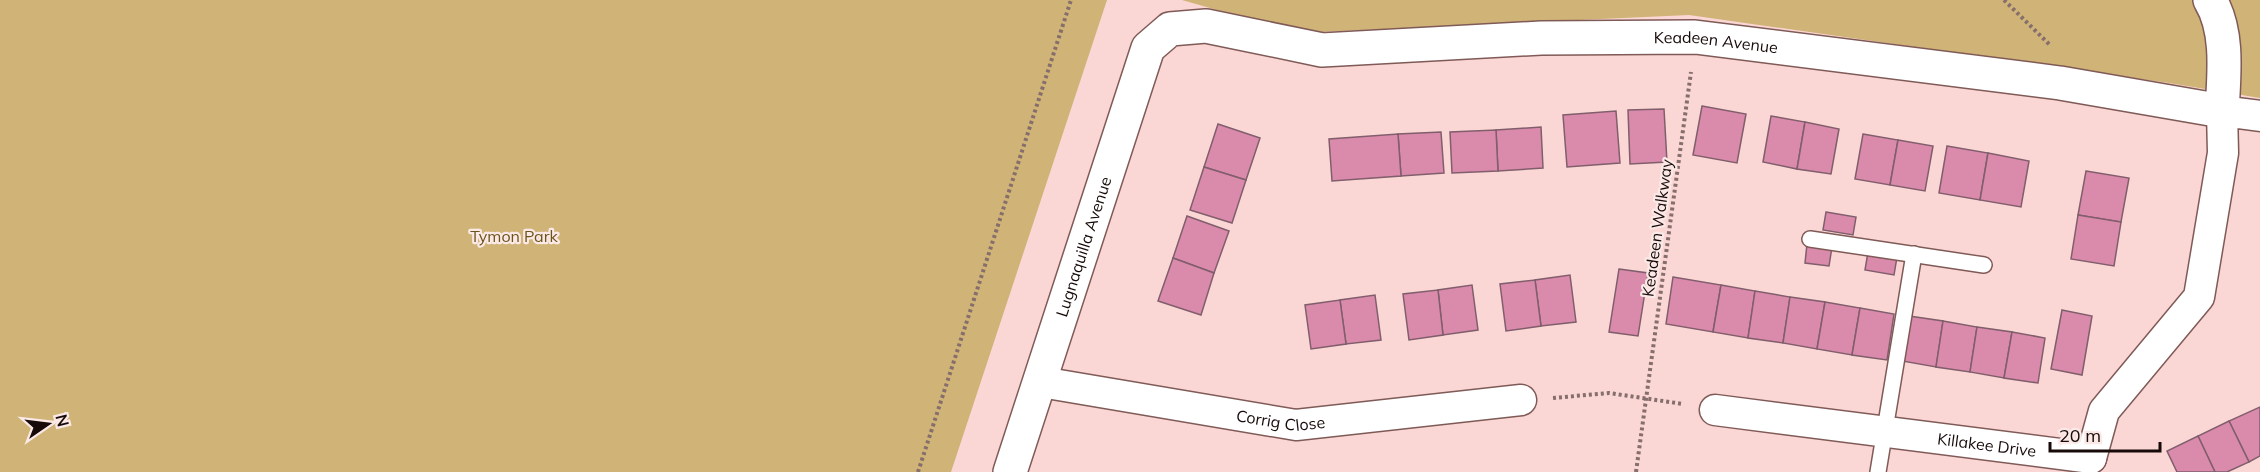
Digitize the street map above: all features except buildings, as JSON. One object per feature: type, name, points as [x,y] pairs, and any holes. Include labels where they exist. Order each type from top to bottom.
[{"type":"street","points":[[2210,0],[2219,14],[2225,66],[2222,111]]},
{"type":"street","name":"Keadeen Avenue","points":[[1170,29],[1206,26],[1322,50],[1541,38],[1695,37],[2060,83],[2260,116]]},
{"type":"street","name":"Lugnaquilla Avenue","points":[[1010,472],[1148,48],[1170,29]]},
{"type":"street","name":"Killakee Drive","points":[[1704,408],[1884,432],[2093,465],[2104,411],[2199,297],[2223,153],[2222,111]]},
{"type":"street","name":"Corrig Close","points":[[1041,382],[1296,425],[1535,400]]},
{"type":"lane","points":[[1810,239],[1984,265]]},
{"type":"lane","points":[[1878,472],[1914,254]]},
{"type":"path","points":[[918,472],[1071,0]]},
{"type":"path","points":[[2004,0],[2056,52]]},
{"type":"path","name":"Keadeen Walkway","points":[[1636,472],[1691,70]]},
{"type":"path","points":[[1535,400],[1610,393],[1704,408]]},
{"type":"green space","name":"Tymon Park","points":[[0,0],[1107,0],[951,472],[0,472]]},
{"type":"green space","points":[[1182,0],[2260,0],[2260,98],[1689,15],[1297,33]]}]
